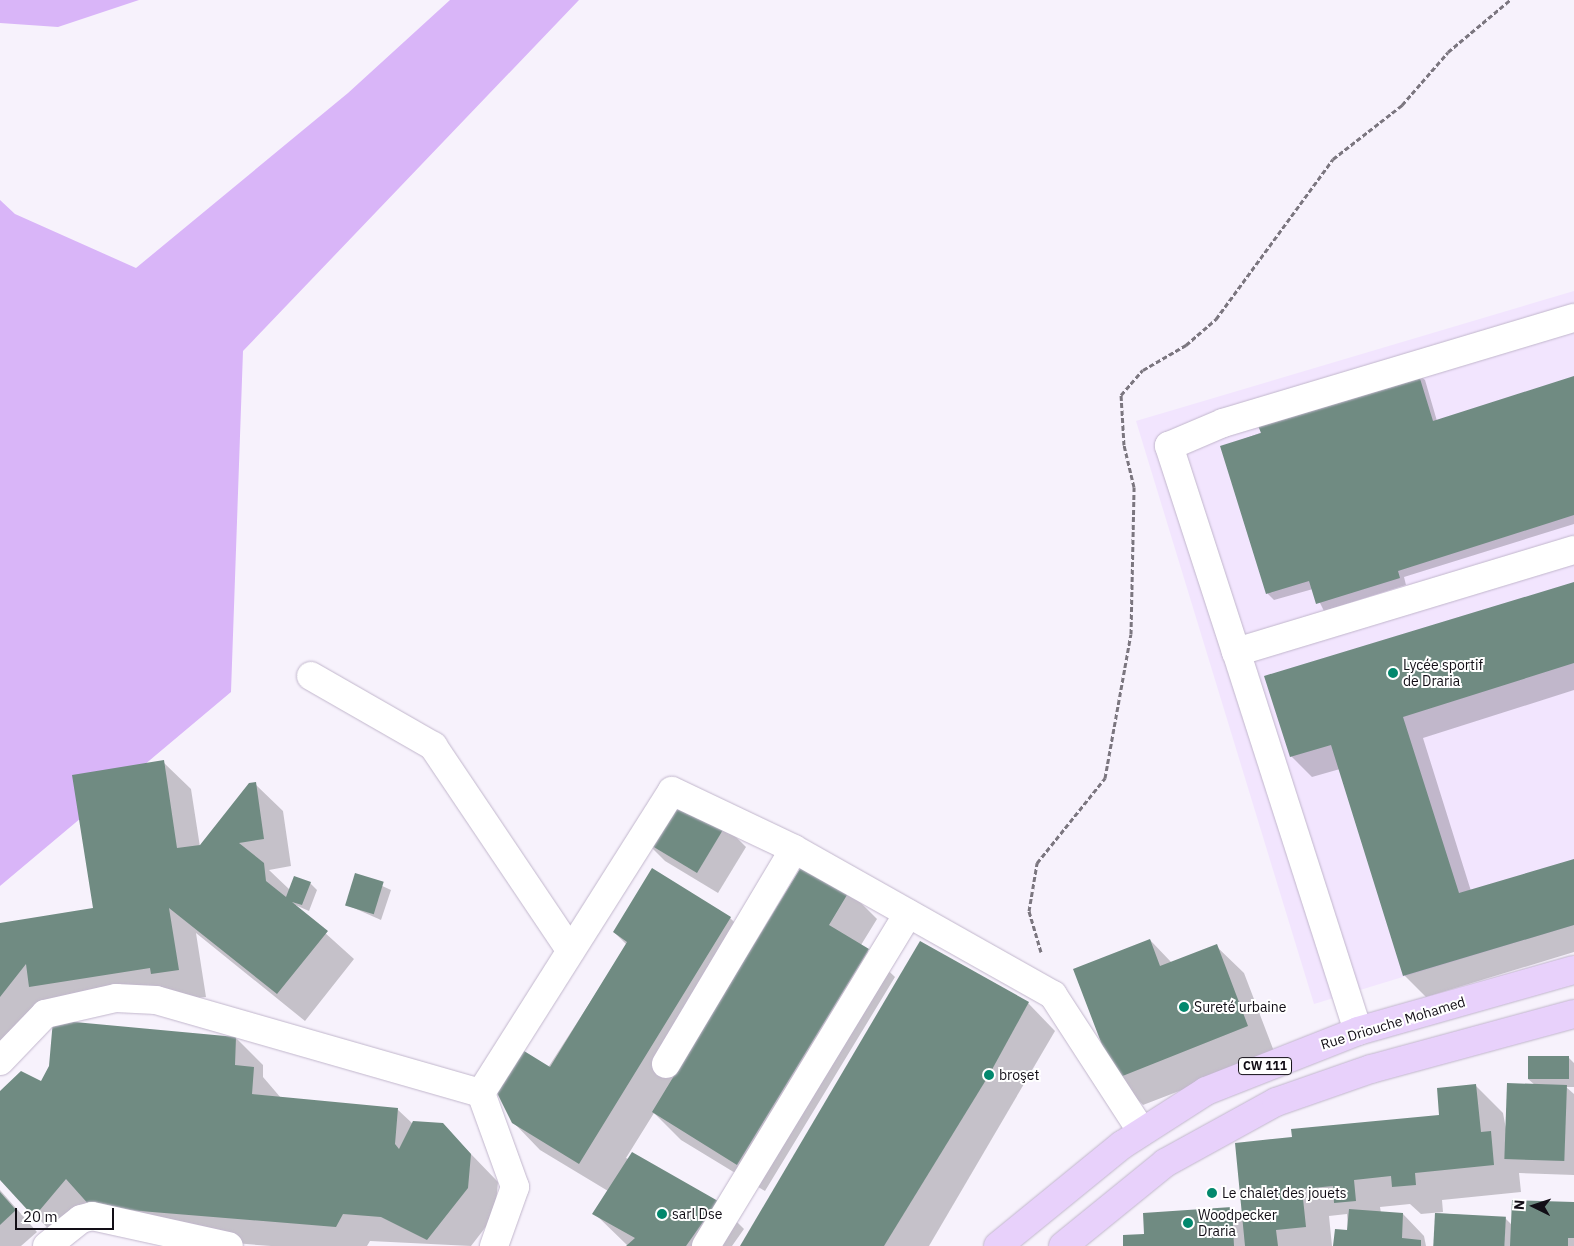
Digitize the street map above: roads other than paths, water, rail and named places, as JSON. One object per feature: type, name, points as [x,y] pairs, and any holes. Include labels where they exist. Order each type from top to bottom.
[{"type":"main road","name":"Rue Driouche Mohamed","points":[[998,1246],[1142,1132],[1243,1074],[1358,1030],[1574,970]]},
{"type":"main road","name":"CW 111","points":[[1063,1246],[1165,1163],[1276,1102],[1371,1069],[1574,1014]]},
{"type":"street","points":[[1358,1030],[1169,446],[1224,423],[1574,318]]},
{"type":"street","points":[[1236,652],[1574,550]]},
{"type":"street","points":[[311,676],[434,746],[570,950]]},
{"type":"street","points":[[481,1093],[672,791],[794,849],[1053,996],[1142,1132]]},
{"type":"street","points":[[666,1064],[794,849]]},
{"type":"street","points":[[706,1246],[908,914]]},
{"type":"street","points":[[0,1061],[45,1014],[116,998],[156,1000],[481,1093]]},
{"type":"street","points":[[481,1093],[515,1187],[494,1246]]},
{"type":"street","points":[[47,1246],[81,1218],[92,1216],[229,1246]]},
{"type":"place","name":"Lycée sportif de Draria","points":[[1393,673]]},
{"type":"place","name":"Sureté urbaine","points":[[1184,1007]]},
{"type":"place","name":"broşet","points":[[989,1075]]},
{"type":"place","name":"Le chalet des jouets","points":[[1212,1193]]},
{"type":"place","name":"sarl Dse","points":[[662,1214]]},
{"type":"place","name":"Woodpecker Draria","points":[[1188,1223]]}]
